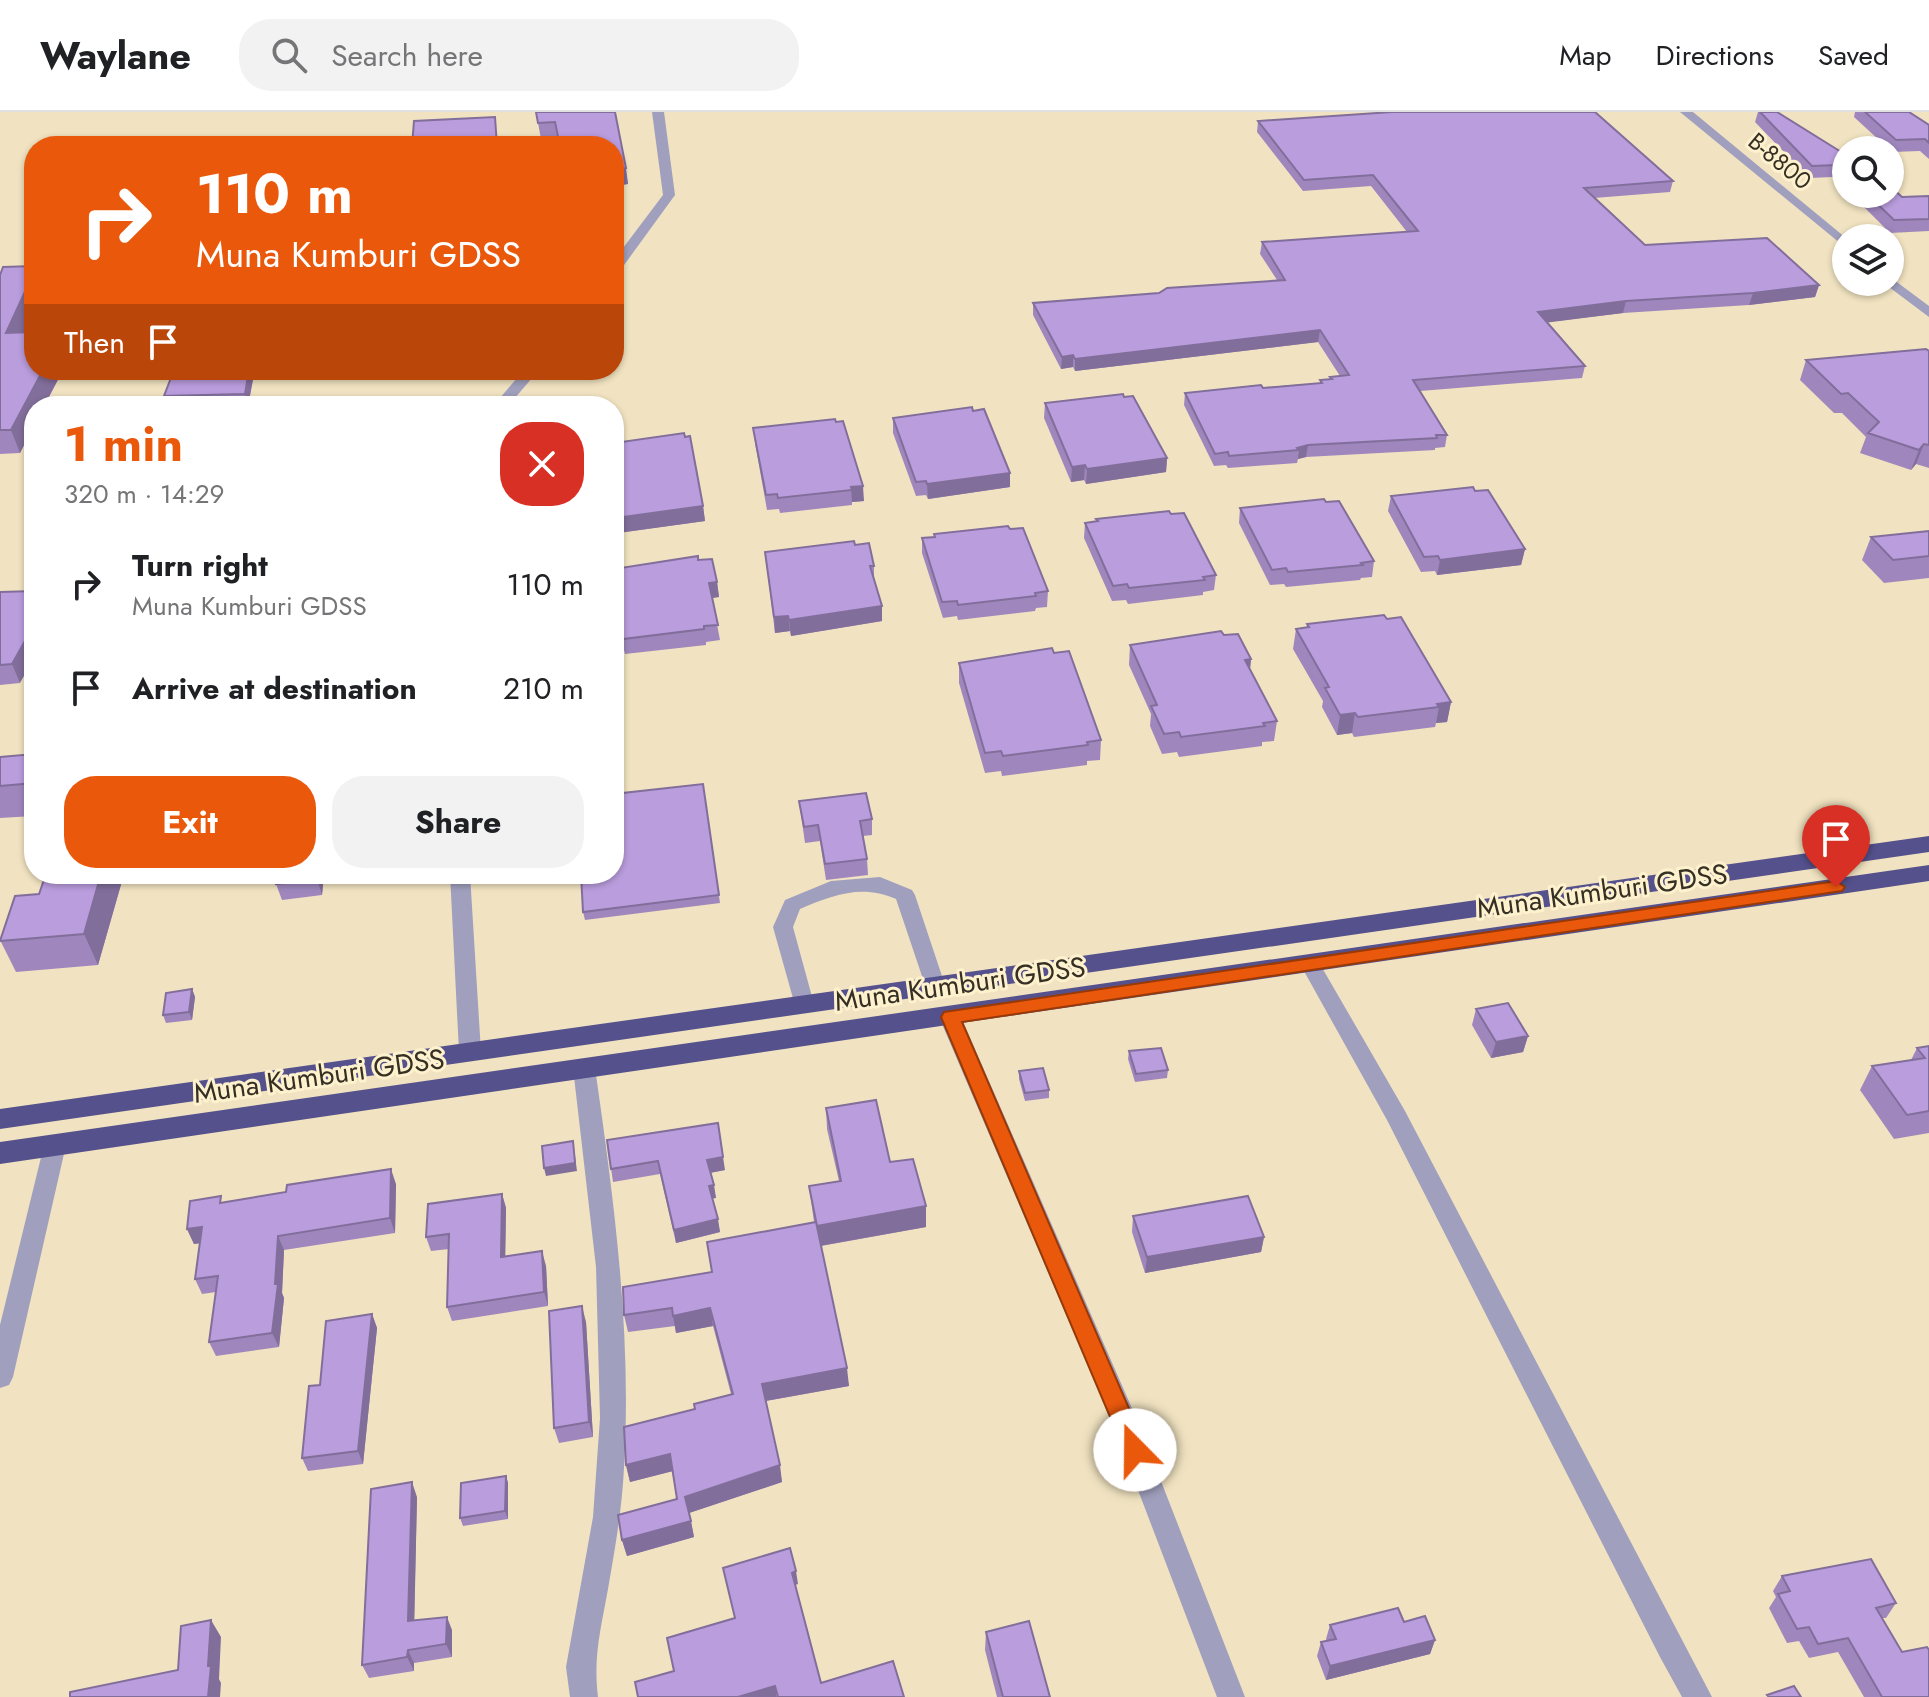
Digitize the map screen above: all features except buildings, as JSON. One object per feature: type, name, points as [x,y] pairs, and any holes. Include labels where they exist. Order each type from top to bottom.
[{"type":"highway","name":"Muna Kumburi GDSS","points":[[0,1119],[1929,844]]},
{"type":"highway","name":"Muna Kumburi GDSS","points":[[0,1153],[1929,873]]},
{"type":"street","points":[[624,256],[669,195],[658,112]]},
{"type":"street","name":"B-8800","points":[[1686,112],[1832,232]]},
{"type":"street","points":[[1904,292],[1929,313]]},
{"type":"street","points":[[509,396],[523,380]]},
{"type":"street","points":[[461,884],[470,1052]]},
{"type":"street","points":[[803,1004],[783,927],[792,905],[831,888],[880,884],[905,895],[935,985]]},
{"type":"street","points":[[1310,964],[1397,1117],[1698,1697]]},
{"type":"street","points":[[950,1017],[1125,1422],[1231,1697]]},
{"type":"street","points":[[584,1068],[601,1191],[613,1336],[611,1470],[580,1667],[584,1697]]},
{"type":"street","points":[[0,1377],[55,1145]]},
{"type":"route","points":[[1135,1450],[950,1017],[1836,887]]}]
